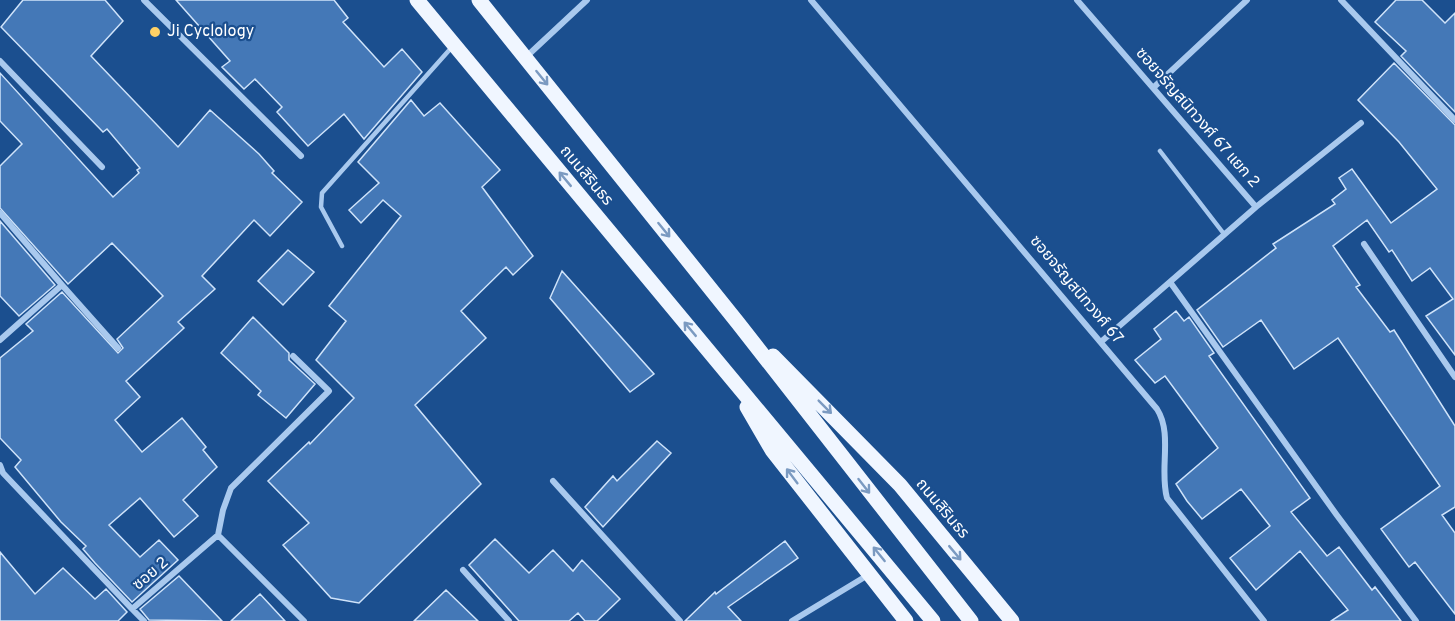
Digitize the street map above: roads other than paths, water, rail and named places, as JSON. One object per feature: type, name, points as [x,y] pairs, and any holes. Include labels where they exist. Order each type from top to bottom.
[{"type":"main road","name":"ถนนสิรินธร","points":[[417,0],[933,621]]},
{"type":"main road","name":"ถนนสิรินธร","points":[[479,0],[738,323],[971,621]]},
{"type":"main road","name":"ถนนสิรินธร","points":[[738,323],[821,403],[892,477],[1012,621]]},
{"type":"main road","name":"ถนนสิรินธร","points":[[728,374],[772,450],[906,621]]},
{"type":"street","points":[[144,0],[301,156]]},
{"type":"street","points":[[525,58],[587,0]]},
{"type":"street","name":"ซอยจรัญสนิทวงศ์ 67","points":[[811,0],[1102,341],[1164,420],[1164,486],[1167,498],[1264,621]]},
{"type":"street","name":"ซอยจรัญสนิทวงศ์ 67 แยก 2","points":[[1077,0],[1256,207],[1102,341]]},
{"type":"street","points":[[1153,88],[1248,0]]},
{"type":"street","points":[[1341,0],[1455,120]]},
{"type":"street","points":[[0,61],[102,167]]},
{"type":"street","points":[[1256,207],[1361,123]]},
{"type":"street","points":[[0,213],[118,348]]},
{"type":"street","points":[[1364,244],[1455,376]]},
{"type":"street","points":[[1170,282],[1416,621]]},
{"type":"street","points":[[0,340],[62,285]]},
{"type":"street","points":[[293,356],[329,391],[231,488],[223,510],[218,535],[304,621]]},
{"type":"street","name":"ซอย 2","points":[[0,465],[3,473],[132,609],[218,535]]},
{"type":"street","points":[[553,481],[680,621]]},
{"type":"street","points":[[463,570],[509,621]]},
{"type":"street","points":[[792,621],[869,575]]},
{"type":"street","points":[[132,609],[144,621]]},
{"type":"lane","points":[[342,246],[321,207],[322,193],[453,45]]},
{"type":"lane","points":[[1160,151],[1224,234]]},
{"type":"place","name":"Ji Cyclology","points":[[155,32]]}]
